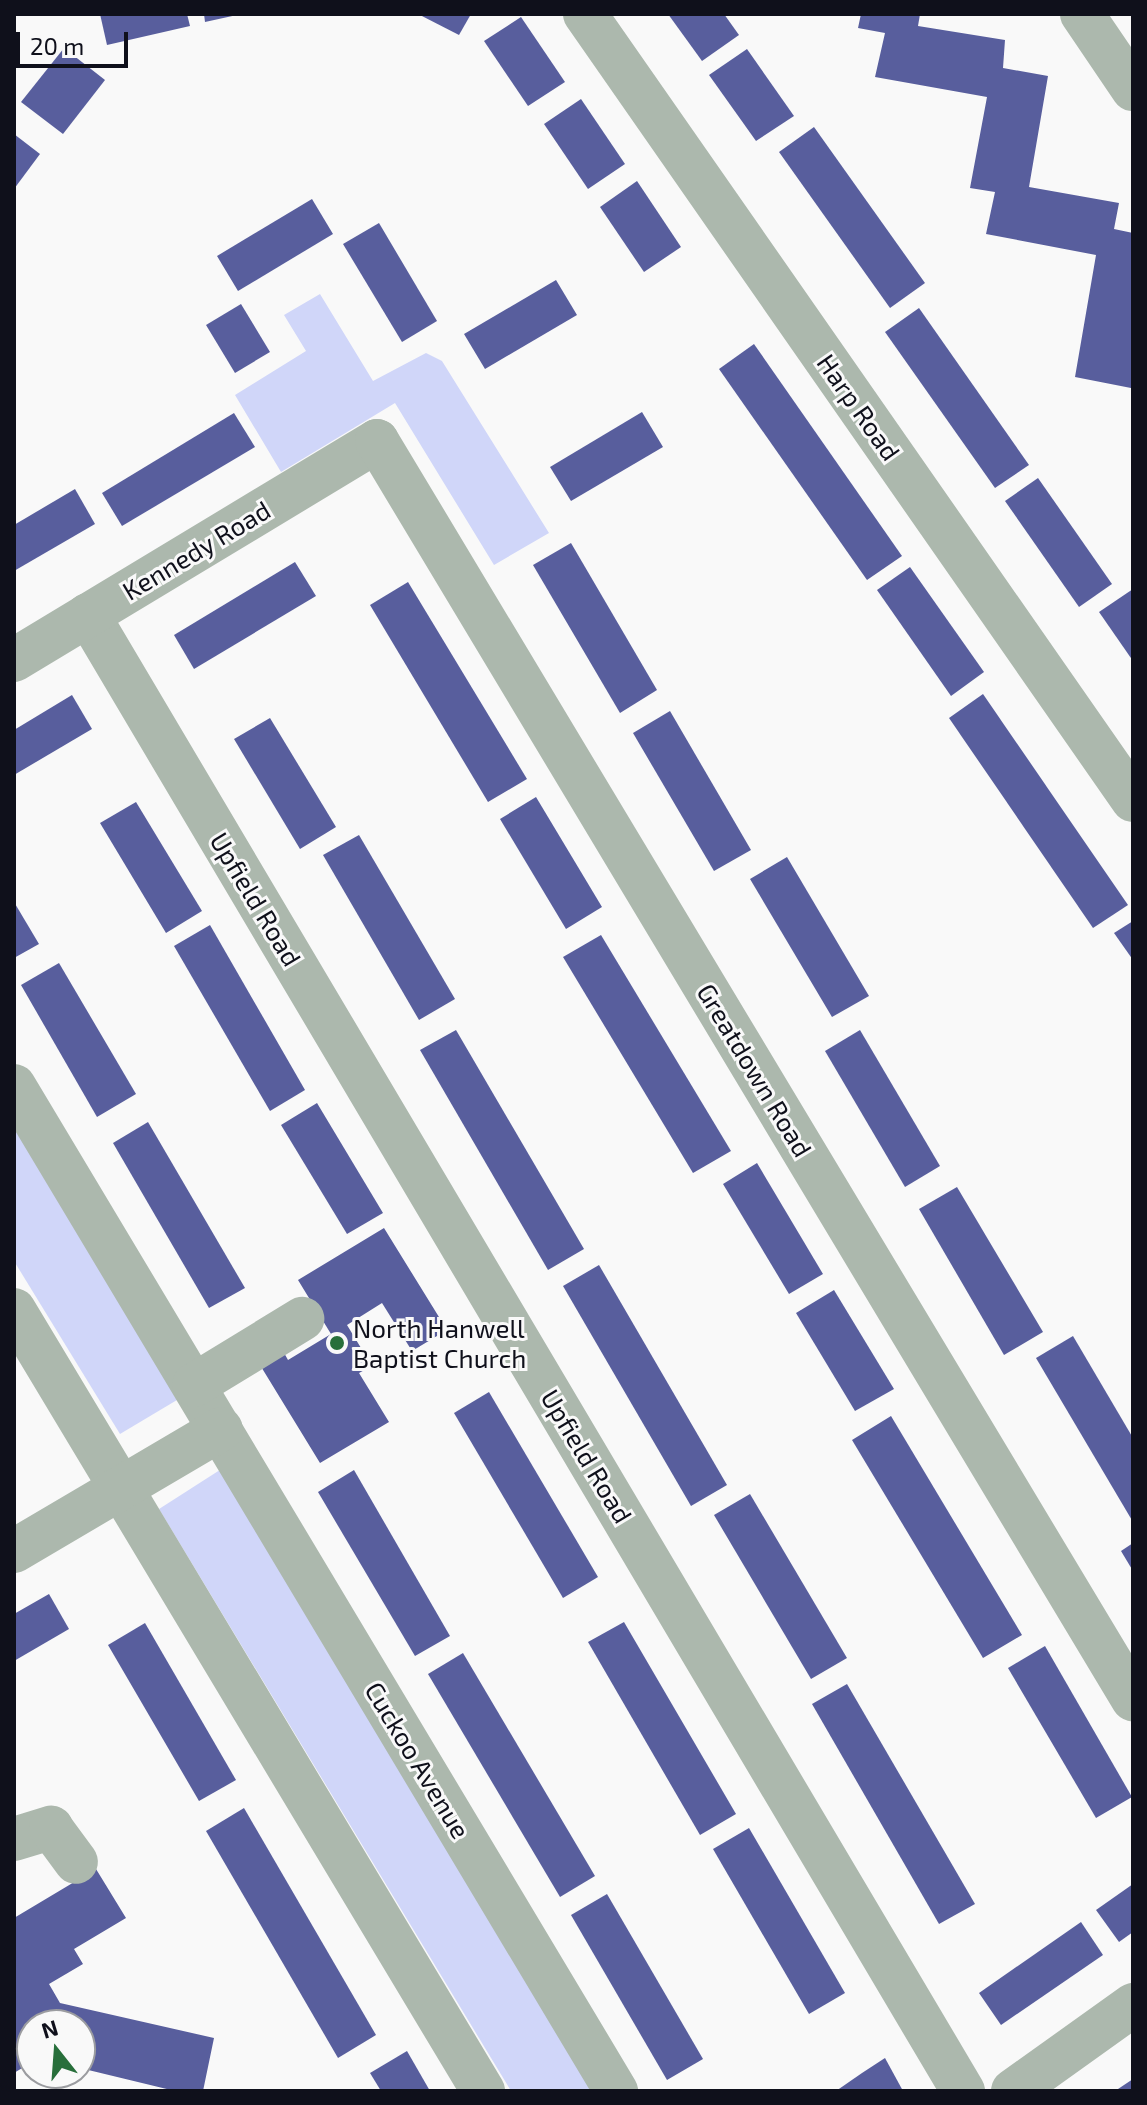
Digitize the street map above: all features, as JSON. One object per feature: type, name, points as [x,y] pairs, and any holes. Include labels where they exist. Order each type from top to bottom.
[{"type":"street","name":"Harp Road","points":[[585,14],[1133,800]]},
{"type":"street","points":[[1082,14],[1133,89]]},
{"type":"street","name":"Kennedy Road","points":[[14,660],[377,441]]},
{"type":"street","name":"Greatdown Road","points":[[377,441],[1133,1699]]},
{"type":"street","name":"Upfield Road","points":[[88,615],[963,2091]]},
{"type":"street","name":"Cuckoo Avenue","points":[[14,1086],[616,2091]]},
{"type":"street","points":[[14,1310],[483,2091]]},
{"type":"street","points":[[194,1385],[302,1319]]},
{"type":"street","points":[[14,1551],[221,1429]]},
{"type":"street","points":[[14,1839],[51,1828],[76,1862]]},
{"type":"street","points":[[1013,2091],[1133,2005]]},
{"type":"shaded area","points":[[320,294],[373,381],[426,353],[442,361],[549,533],[494,565],[395,403],[281,472],[235,395],[306,351],[284,315]]},
{"type":"shaded area","points":[[14,1122],[182,1397],[120,1434],[14,1261]]},
{"type":"shaded area","points":[[223,1468],[594,2091],[511,2091],[159,1509]]},
{"type":"building","points":[[100,14],[187,14],[190,26],[107,45]]},
{"type":"building","points":[[204,14],[237,14],[237,15],[205,22]]},
{"type":"building","points":[[418,14],[471,14],[459,35]]},
{"type":"building","points":[[668,14],[724,14],[739,35],[702,61]]},
{"type":"building","points":[[861,14],[920,14],[918,26],[1005,40],[1003,68],[1048,76],[1029,187],[1119,203],[1114,229],[1133,233],[1131,388],[1075,377],[1096,255],[986,234],[995,192],[970,188],[987,97],[875,77],[885,33],[858,28]]},
{"type":"building","points":[[521,17],[565,82],[528,106],[484,41]]},
{"type":"building","points":[[64,48],[105,80],[63,134],[21,102]]},
{"type":"building","points":[[747,49],[794,116],[756,141],[709,75]]},
{"type":"building","points":[[581,99],[625,164],[588,189],[544,124]]},
{"type":"building","points":[[814,127],[925,283],[890,308],[779,152]]},
{"type":"building","points":[[14,134],[40,154],[14,189]]},
{"type":"building","points":[[637,181],[681,247],[644,272],[600,207]]},
{"type":"building","points":[[312,199],[333,234],[238,291],[217,256]]},
{"type":"building","points":[[379,223],[437,321],[402,342],[343,244]]},
{"type":"building","points":[[556,280],[577,315],[485,369],[464,334]]},
{"type":"building","points":[[241,304],[270,352],[235,373],[206,325]]},
{"type":"building","points":[[919,308],[1029,465],[995,488],[885,332]]},
{"type":"building","points":[[754,344],[902,556],[867,580],[719,369]]},
{"type":"building","points":[[642,412],[663,447],[571,501],[550,467]]},
{"type":"building","points":[[234,413],[255,447],[122,526],[102,493]]},
{"type":"building","points":[[1038,478],[1112,584],[1079,607],[1005,501]]},
{"type":"building","points":[[75,489],[95,524],[14,571],[14,525]]},
{"type":"building","points":[[571,543],[657,690],[620,713],[533,565]]},
{"type":"building","points":[[295,562],[316,596],[194,669],[174,635]]},
{"type":"building","points":[[910,567],[984,672],[951,696],[877,590]]},
{"type":"building","points":[[408,582],[527,779],[488,802],[370,605]]},
{"type":"building","points":[[1133,589],[1133,661],[1099,612]]},
{"type":"building","points":[[983,694],[1128,905],[1093,928],[949,718]]},
{"type":"building","points":[[72,695],[92,729],[14,775],[14,730]]},
{"type":"building","points":[[670,711],[751,850],[714,871],[633,733]]},
{"type":"building","points":[[270,718],[336,827],[300,849],[234,739]]},
{"type":"building","points":[[536,797],[602,907],[566,929],[500,819]]},
{"type":"building","points":[[136,802],[202,911],[166,933],[100,823]]},
{"type":"building","points":[[359,835],[455,999],[419,1020],[323,855]]},
{"type":"building","points":[[787,857],[869,996],[832,1017],[750,879]]},
{"type":"building","points":[[14,902],[39,944],[14,958]]},
{"type":"building","points":[[1133,921],[1133,960],[1114,933]]},
{"type":"building","points":[[210,925],[305,1090],[270,1111],[174,946]]},
{"type":"building","points":[[601,935],[731,1151],[693,1173],[563,957]]},
{"type":"building","points":[[59,963],[136,1094],[97,1117],[21,985]]},
{"type":"building","points":[[456,1030],[584,1249],[548,1270],[420,1050]]},
{"type":"building","points":[[860,1030],[940,1166],[905,1187],[825,1051]]},
{"type":"building","points":[[317,1103],[383,1213],[347,1234],[281,1125]]},
{"type":"building","points":[[148,1122],[245,1288],[209,1308],[113,1143]]},
{"type":"building","points":[[757,1163],[823,1274],[789,1294],[723,1184]]},
{"type":"building","points":[[957,1187],[1043,1332],[1004,1355],[919,1209]]},
{"type":"building","name":"North Hanwell Baptist Church","points":[[384,1228],[447,1330],[412,1351],[382,1303],[347,1325],[372,1366],[359,1373],[389,1422],[320,1463],[260,1365],[283,1351],[288,1360],[331,1334],[298,1280]]},
{"type":"building","points":[[599,1265],[727,1485],[691,1506],[563,1286]]},
{"type":"building","points":[[834,1290],[894,1389],[855,1411],[796,1313]]},
{"type":"building","points":[[1073,1336],[1133,1438],[1133,1522],[1036,1358]]},
{"type":"building","points":[[489,1392],[598,1577],[563,1598],[454,1413]]},
{"type":"building","points":[[891,1416],[1022,1635],[983,1658],[852,1440]]},
{"type":"building","points":[[354,1470],[450,1636],[415,1656],[318,1492]]},
{"type":"building","points":[[750,1494],[847,1658],[811,1679],[714,1515]]},
{"type":"building","points":[[1133,1543],[1133,1571],[1121,1551]]},
{"type":"building","points":[[49,1594],[69,1629],[14,1661],[14,1614]]},
{"type":"building","points":[[624,1622],[736,1814],[700,1835],[588,1642]]},
{"type":"building","points":[[145,1623],[236,1780],[199,1801],[108,1645]]},
{"type":"building","points":[[1045,1646],[1132,1797],[1096,1818],[1008,1668]]},
{"type":"building","points":[[463,1653],[595,1876],[560,1897],[428,1674]]},
{"type":"building","points":[[847,1684],[975,1904],[939,1924],[812,1704]]},
{"type":"building","points":[[244,1808],[376,2035],[338,2058],[206,1831]]},
{"type":"building","points":[[749,1828],[845,1993],[809,2014],[713,1849]]},
{"type":"building","points":[[96,1869],[126,1918],[74,1949],[83,1964],[49,1984],[60,2003],[86,2009],[16,2009],[14,2073],[14,1918]]},
{"type":"building","points":[[1133,1884],[1133,1932],[1119,1942],[1096,1910]]},
{"type":"building","points":[[607,1894],[703,2059],[667,2080],[571,1915]]},
{"type":"building","points":[[1081,1922],[1103,1955],[1001,2025],[979,1993]]},
{"type":"building","points":[[96,2011],[214,2038],[203,2091],[175,2091],[96,2072]]},
{"type":"building","points":[[407,2051],[430,2091],[381,2091],[370,2073]]},
{"type":"building","points":[[885,2058],[903,2091],[836,2091],[862,2073]]},
{"type":"building","points":[[1133,2079],[1133,2091],[1115,2091]]},
{"type":"place","name":"North Hanwell Baptist Church","points":[[337,1343]]}]
